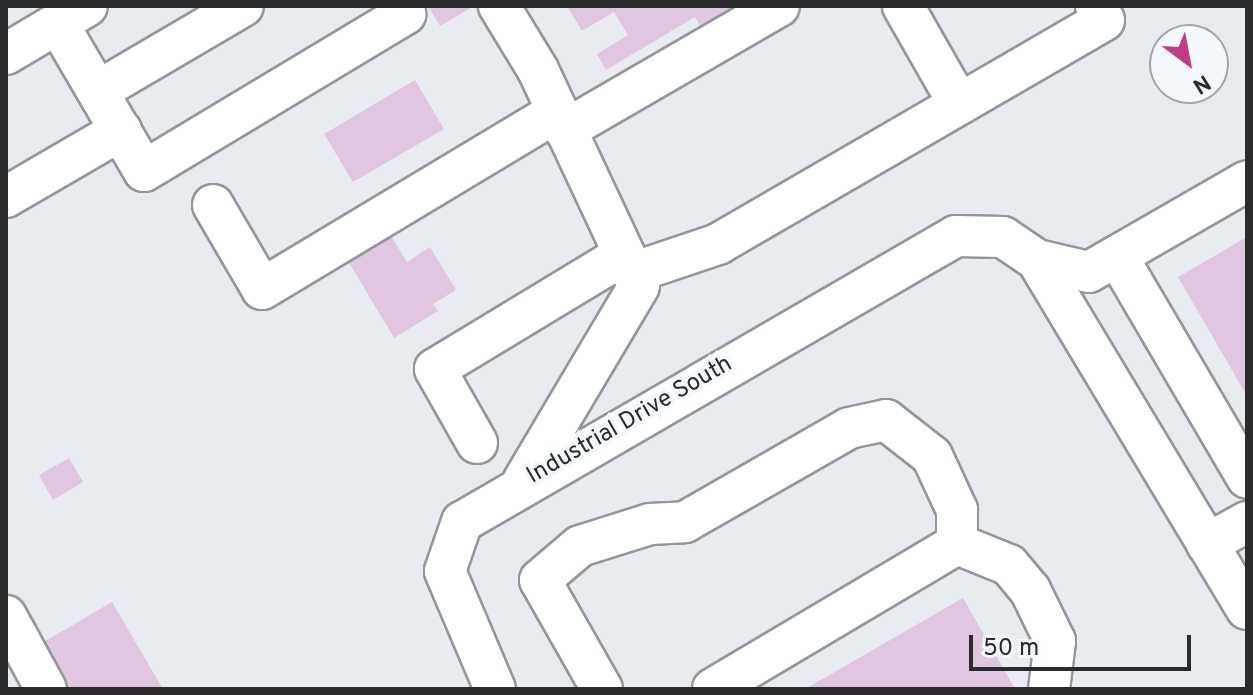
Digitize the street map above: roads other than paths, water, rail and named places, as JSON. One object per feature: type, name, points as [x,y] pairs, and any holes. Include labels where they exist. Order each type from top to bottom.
[{"type":"street","points":[[98,91],[243,6]]},
{"type":"street","points":[[6,54],[73,15],[98,91],[144,171],[405,14],[401,6]]},
{"type":"street","points":[[499,6],[561,121],[639,286],[523,482]]},
{"type":"street","points":[[213,205],[262,289],[561,121],[779,6]]},
{"type":"street","points":[[903,6],[959,104]]},
{"type":"street","points":[[477,443],[435,369],[627,264],[718,244],[1104,20],[1096,6]]},
{"type":"street","points":[[6,197],[121,130]]},
{"type":"street","points":[[1037,260],[1089,272],[1247,181]]},
{"type":"street","name":"Industrial Drive South","points":[[495,689],[445,571],[462,522],[523,482],[956,236],[1003,237],[1037,260]]},
{"type":"street","points":[[1117,256],[1247,478]]},
{"type":"street","points":[[1037,260],[1247,609]]},
{"type":"street","points":[[602,689],[540,580],[580,546],[650,524],[685,522],[849,428],[886,420],[932,456],[957,510],[957,544]]},
{"type":"street","points":[[1207,544],[1247,522]]},
{"type":"street","points":[[713,689],[957,544]]},
{"type":"street","points":[[957,544],[1009,565],[1030,590],[1055,641],[1049,689]]},
{"type":"street","points":[[8,623],[46,689]]}]
